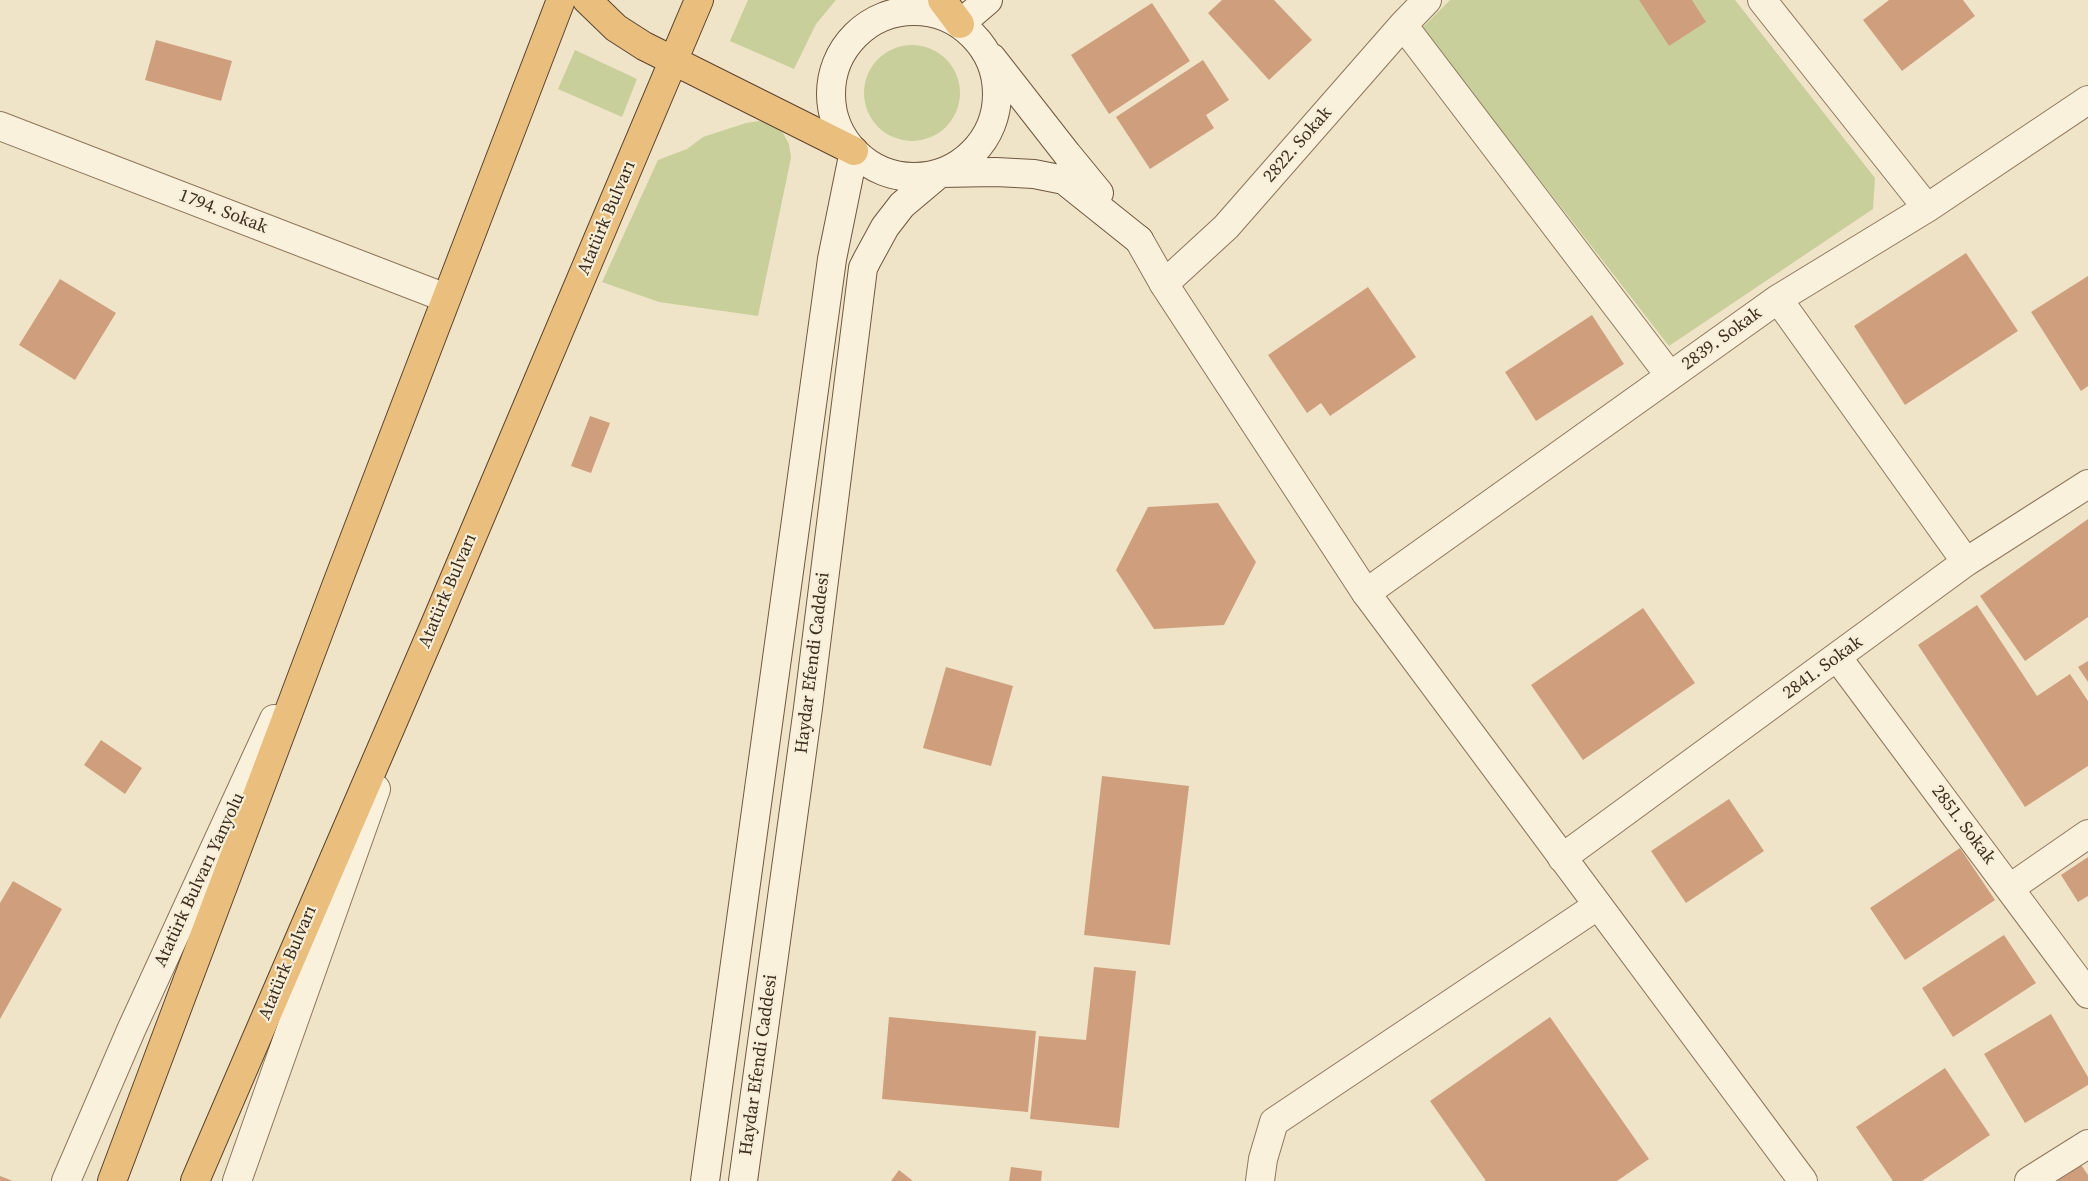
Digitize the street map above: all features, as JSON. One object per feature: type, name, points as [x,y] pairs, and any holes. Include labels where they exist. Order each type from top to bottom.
[{"type":"highway","points":[[112,1181],[338,582],[561,0]]},
{"type":"highway","points":[[587,0],[616,28],[644,46],[854,151]]},
{"type":"highway","name":"Atatürk Bulvarı","points":[[194,1181],[436,622],[699,0]]},
{"type":"highway","points":[[942,0],[960,24]]},
{"type":"street","points":[[960,24],[988,0]]},
{"type":"street","name":"2822. Sokak","points":[[1164,284],[1226,227],[1403,25],[1428,0]]},
{"type":"street","points":[[1762,0],[1927,208]]},
{"type":"street","points":[[1139,240],[1064,180],[1034,174],[996,172],[940,173],[917,177],[894,175],[872,166],[854,151],[837,126],[831,97],[836,67],[850,40],[874,21],[902,12],[932,12],[960,24],[981,43],[1067,154],[1139,240],[1164,284],[1366,593],[1803,1181]]},
{"type":"street","points":[[1403,25],[1670,376]]},
{"type":"street","points":[[940,173],[968,158],[988,133],[997,103],[995,72],[981,43]]},
{"type":"street","name":"2839. Sokak","points":[[1366,593],[1778,299],[1927,208],[2088,100]]},
{"type":"street","name":"1794. Sokak","points":[[0,126],[446,298]]},
{"type":"street","name":"Haydar Efendi Caddesi","points":[[705,1181],[832,259],[854,151]]},
{"type":"street","name":"Haydar Efendi Caddesi","points":[[743,1181],[808,708],[864,268],[875,243],[896,212],[940,173]]},
{"type":"street","points":[[1778,299],[1966,562]]},
{"type":"street","name":"2841. Sokak","points":[[1562,858],[1966,562],[2088,484]]},
{"type":"street","name":"Atatürk Bulvarı Yanyolu","points":[[66,1181],[132,1028],[338,582]]},
{"type":"street","points":[[237,1181],[436,622]]},
{"type":"street","name":"2851. Sokak","points":[[1837,657],[2088,994]]},
{"type":"street","points":[[2010,888],[2088,834]]},
{"type":"street","points":[[1260,1181],[1263,1159],[1274,1122],[1597,906]]},
{"type":"street","points":[[2029,1181],[2088,1144]]},
{"type":"green space","points":[[748,0],[836,0],[816,24],[794,69],[730,41]]},
{"type":"green space","points":[[1450,0],[1735,0],[1875,178],[1873,209],[1669,346],[1422,28]]},
{"type":"green space","points":[[912,45],[930,48],[946,59],[957,75],[960,93],[957,111],[946,127],[930,138],[912,141],[894,138],[878,127],[867,111],[864,93],[867,75],[878,59],[894,48]]},
{"type":"green space","points":[[575,50],[637,79],[622,117],[558,89]]},
{"type":"green space","points":[[759,121],[772,125],[783,133],[789,144],[791,158],[758,316],[659,302],[602,282],[658,160],[687,149],[703,137],[746,123]]},
{"type":"building","points":[[1222,0],[1274,0],[1312,40],[1269,80],[1208,13]]},
{"type":"building","points":[[1639,0],[1692,0],[1706,22],[1669,46]]},
{"type":"building","points":[[1889,0],[1963,0],[1975,16],[1902,71],[1863,20]]},
{"type":"building","points":[[1152,3],[1190,61],[1109,114],[1071,55]]},
{"type":"building","points":[[156,40],[232,61],[221,101],[145,80]]},
{"type":"building","points":[[1203,60],[1229,100],[1206,115],[1214,128],[1150,169],[1116,117]]},
{"type":"building","points":[[1966,253],[2018,331],[1905,405],[1854,326]]},
{"type":"building","points":[[2088,276],[2088,386],[2081,391],[2031,312]]},
{"type":"building","points":[[60,279],[116,313],[75,380],[19,345]]},
{"type":"building","points":[[1368,287],[1416,357],[1330,416],[1321,403],[1307,413],[1268,355]]},
{"type":"building","points":[[1592,315],[1624,364],[1536,421],[1505,372]]},
{"type":"building","points":[[590,416],[610,423],[591,473],[571,466]]},
{"type":"building","points":[[1218,503],[1256,562],[1224,625],[1154,629],[1116,570],[1148,507]]},
{"type":"building","points":[[2088,519],[2088,617],[2025,661],[1980,596]]},
{"type":"building","points":[[1977,605],[2037,696],[2070,674],[2088,701],[2088,766],[2025,807],[1918,645]]},
{"type":"building","points":[[1643,608],[1695,683],[1583,760],[1531,685]]},
{"type":"building","points":[[2088,661],[2088,682],[2078,667]]},
{"type":"building","points":[[946,667],[1013,686],[991,766],[923,748]]},
{"type":"building","points":[[101,740],[142,768],[125,794],[84,765]]},
{"type":"building","points":[[1102,776],[1189,786],[1170,945],[1084,935]]},
{"type":"building","points":[[1729,799],[1764,851],[1686,903],[1651,851]]},
{"type":"building","points":[[1960,848],[1995,900],[1905,960],[1870,908]]},
{"type":"building","points":[[2088,857],[2088,896],[2078,902],[2061,875]]},
{"type":"building","points":[[13,881],[62,909],[0,1019],[0,903]]},
{"type":"building","points":[[2004,935],[2036,983],[1953,1037],[1922,988]]},
{"type":"building","points":[[1094,967],[1136,971],[1119,1128],[1030,1119],[1039,1036],[1086,1040]]},
{"type":"building","points":[[2051,1014],[2088,1077],[2088,1085],[2025,1123],[1984,1054]]},
{"type":"building","points":[[889,1017],[1036,1031],[1028,1112],[882,1099]]},
{"type":"building","points":[[1550,1017],[1649,1159],[1617,1181],[1486,1181],[1430,1101]]},
{"type":"building","points":[[1945,1068],[1990,1135],[1922,1181],[1893,1181],[1856,1127]]},
{"type":"building","points":[[2077,1159],[2088,1175],[2088,1181],[2046,1181]]},
{"type":"building","points":[[1011,1167],[1042,1171],[1041,1181],[1009,1181]]},
{"type":"building","points":[[899,1170],[913,1181],[891,1181]]},
{"type":"building","points":[[0,1176],[13,1181],[0,1181]]}]
